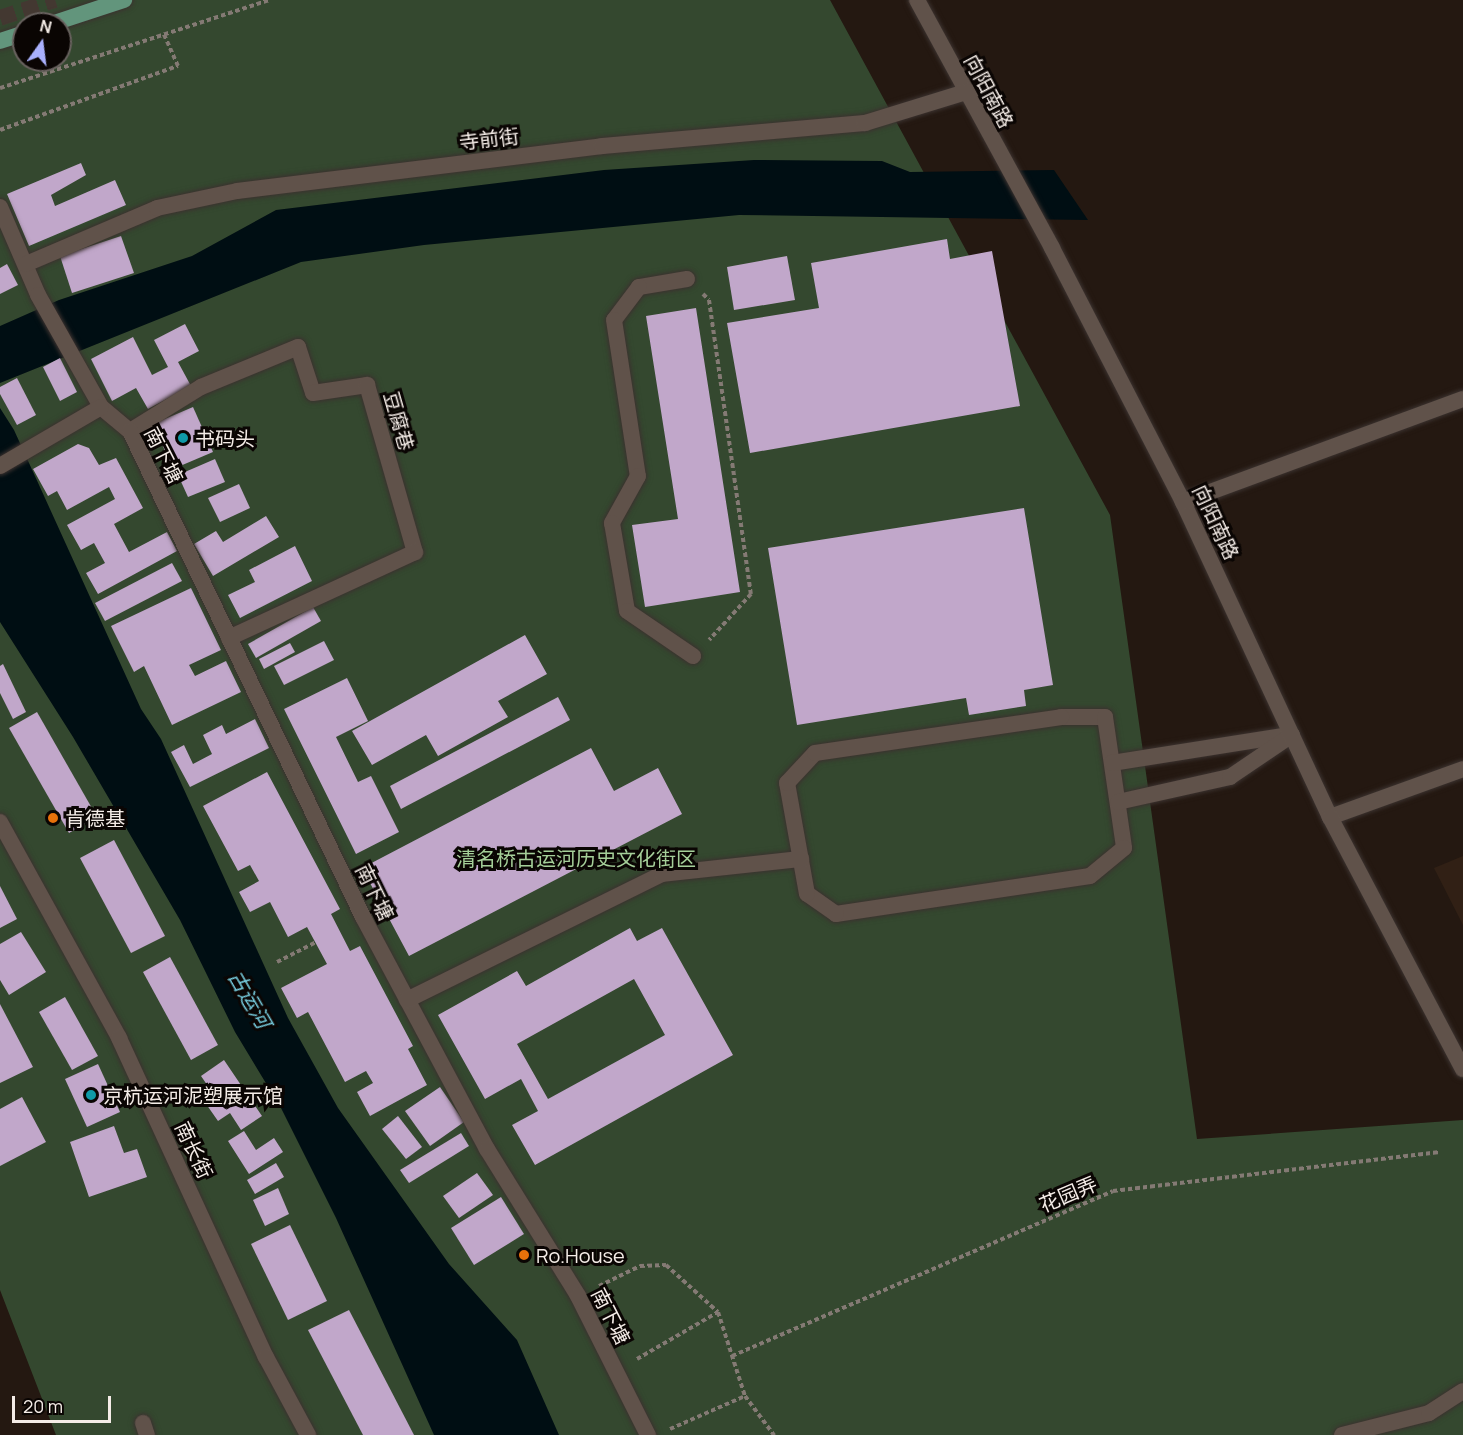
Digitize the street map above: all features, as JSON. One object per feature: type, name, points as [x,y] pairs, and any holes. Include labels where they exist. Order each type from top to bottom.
[{"type":"main road","points":[[72,17],[124,0]]},
{"type":"street","name":"向阳南路","points":[[917,0],[978,118],[1052,248],[1183,502],[1330,817],[1463,1069]]},
{"type":"street","name":"寺前街","points":[[26,264],[157,208],[237,191],[602,147],[865,123],[966,92]]},
{"type":"street","points":[[0,207],[26,264]]},
{"type":"street","name":"南下塘","points":[[26,264],[38,295],[101,407],[130,431],[407,1000],[487,1149],[578,1296],[648,1435]]},
{"type":"street","points":[[687,279],[639,287],[614,320],[638,476],[612,523],[627,610],[693,656]]},
{"type":"street","name":"豆腐巷","points":[[130,431],[201,387],[298,347],[312,393],[367,385],[415,552],[229,638]]},
{"type":"street","points":[[1183,502],[1463,399]]},
{"type":"street","points":[[0,466],[101,407]]},
{"type":"street","points":[[1061,717],[1105,717],[1112,763],[1124,848],[1090,876],[836,914],[807,894],[787,783],[815,753],[1061,717]]},
{"type":"street","points":[[1112,763],[1292,735]]},
{"type":"street","points":[[1118,802],[1230,777],[1292,735]]},
{"type":"street","points":[[1330,817],[1463,769]]},
{"type":"street","name":"南长街","points":[[0,822],[119,1038],[266,1357],[308,1435]]},
{"type":"street","points":[[407,1000],[662,874],[801,860]]},
{"type":"street","points":[[1342,1435],[1429,1413],[1463,1391]]},
{"type":"path","points":[[0,88],[270,0]]},
{"type":"path","points":[[0,130],[178,66],[164,34]]},
{"type":"path","points":[[687,279],[709,300],[751,594],[693,656]]},
{"type":"path","points":[[277,962],[316,942]]},
{"type":"path","name":"花园弄","points":[[732,1356],[1113,1191],[1440,1152]]},
{"type":"path","points":[[578,1296],[640,1266],[666,1265],[718,1312],[746,1396],[774,1435]]},
{"type":"path","points":[[616,1371],[718,1312]]},
{"type":"path","points":[[667,1431],[746,1396]]},
{"type":"shaded area","points":[[1463,856],[1463,925],[1434,868]]},
{"type":"green space","name":"清名桥古运河历史文化街区","points":[[0,0],[830,0],[1110,515],[1197,1139],[1463,1120],[1463,1435],[56,1435],[0,1290]]},
{"type":"water","points":[[754,160],[882,161],[910,172],[1054,170],[1088,220],[739,215],[424,245],[301,262],[0,383],[0,326],[59,300],[192,256],[276,210],[604,170]]},
{"type":"water","name":"古运河","points":[[0,408],[14,430],[141,709],[161,739],[288,1018],[338,1108],[449,1264],[517,1340],[559,1435],[434,1435],[336,1218],[281,1108],[235,1032],[180,920],[73,737],[0,622]]},
{"type":"building","points":[[81,163],[86,175],[51,195],[55,206],[115,180],[126,205],[29,246],[7,194]]},
{"type":"building","points":[[121,236],[134,273],[72,293],[60,256]]},
{"type":"building","points":[[947,239],[950,259],[992,251],[1020,406],[750,453],[727,323],[819,308],[811,263]]},
{"type":"building","points":[[787,256],[795,300],[734,310],[727,267]]},
{"type":"building","points":[[7,264],[18,285],[0,294],[0,268]]},
{"type":"building","points":[[696,308],[740,592],[645,607],[632,525],[678,519],[646,316]]},
{"type":"building","points":[[185,324],[199,351],[178,362],[191,386],[148,409],[136,388],[112,401],[91,359],[133,337],[152,375],[168,367],[154,340]]},
{"type":"building","points":[[60,358],[77,392],[60,401],[43,367]]},
{"type":"building","points":[[17,378],[36,415],[17,425],[0,394],[0,387]]},
{"type":"building","name":"书码头","points":[[193,407],[213,452],[173,469],[153,424]]},
{"type":"building","points":[[78,444],[89,448],[99,465],[116,458],[143,508],[114,524],[129,552],[167,532],[177,551],[98,594],[86,573],[105,563],[94,543],[81,550],[67,525],[115,499],[109,487],[67,510],[57,491],[48,496],[33,469]]},
{"type":"building","points":[[215,459],[225,482],[188,497],[178,475]]},
{"type":"building","points":[[239,484],[250,508],[220,522],[208,498]]},
{"type":"building","points":[[1024,508],[1053,685],[1024,690],[1026,706],[969,715],[966,698],[797,725],[768,548]]},
{"type":"building","points":[[266,516],[279,537],[213,576],[194,544],[216,531],[223,542]]},
{"type":"building","points":[[295,546],[312,581],[240,618],[228,595],[255,582],[249,570]]},
{"type":"building","points":[[172,563],[182,581],[105,621],[95,603]]},
{"type":"building","points":[[191,588],[221,650],[189,665],[195,676],[226,661],[241,692],[172,725],[144,666],[134,672],[111,626]]},
{"type":"building","points":[[313,607],[321,621],[256,658],[248,644]]},
{"type":"building","points":[[525,635],[547,674],[498,701],[508,717],[438,756],[426,735],[372,765],[352,731]]},
{"type":"building","points":[[324,641],[334,660],[284,685],[274,666]]},
{"type":"building","points":[[290,643],[295,652],[264,669],[259,659]]},
{"type":"building","points":[[3,664],[26,712],[13,719],[0,693],[0,666]]},
{"type":"building","points":[[347,678],[368,721],[336,737],[358,782],[371,776],[399,832],[356,854],[284,709]]},
{"type":"building","points":[[558,697],[570,720],[401,809],[390,786]]},
{"type":"building","points":[[37,712],[97,817],[69,833],[9,728]]},
{"type":"building","points":[[255,719],[269,748],[190,787],[171,752],[184,745],[193,764],[212,754],[203,735],[222,725],[226,734]]},
{"type":"building","points":[[591,748],[614,791],[658,768],[682,814],[409,956],[362,868]]},
{"type":"building","points":[[267,772],[340,909],[331,914],[350,951],[360,946],[413,1046],[408,1049],[427,1085],[370,1116],[357,1092],[373,1083],[366,1071],[345,1082],[308,1012],[297,1018],[281,988],[327,964],[307,927],[288,937],[270,902],[250,912],[239,892],[259,881],[250,865],[238,871],[203,806]]},
{"type":"building","points":[[114,840],[165,936],[131,953],[80,858]]},
{"type":"building","points":[[0,886],[17,919],[0,928]]},
{"type":"building","points":[[630,928],[637,941],[662,928],[733,1055],[535,1165],[512,1125],[538,1111],[521,1079],[485,1099],[438,1015],[517,971],[526,986]],"holes":[[[634,979],[665,1035],[548,1099],[517,1044]]]},
{"type":"building","points":[[21,932],[46,972],[9,995],[0,980],[0,944]]},
{"type":"building","points":[[170,957],[218,1045],[191,1060],[143,972]]},
{"type":"building","points":[[65,997],[98,1056],[72,1070],[39,1012]]},
{"type":"building","points":[[0,1004],[33,1067],[0,1083]]},
{"type":"building","points":[[224,1060],[262,1116],[241,1130],[230,1113],[218,1121],[204,1101],[214,1095],[201,1076]]},
{"type":"building","points":[[98,1064],[120,1112],[87,1127],[65,1079]]},
{"type":"building","points":[[440,1087],[464,1122],[430,1146],[405,1111]]},
{"type":"building","points":[[22,1097],[46,1142],[0,1166],[0,1109]]},
{"type":"building","points":[[398,1116],[422,1147],[406,1159],[382,1129]]},
{"type":"building","points":[[114,1126],[124,1153],[137,1149],[147,1177],[89,1197],[70,1142]]},
{"type":"building","points":[[244,1131],[256,1150],[274,1138],[283,1152],[249,1174],[228,1141]]},
{"type":"building","points":[[461,1133],[469,1146],[409,1183],[400,1170]]},
{"type":"building","points":[[276,1163],[284,1177],[255,1194],[247,1180]]},
{"type":"building","points":[[477,1173],[493,1195],[459,1218],[443,1196]]},
{"type":"building","points":[[278,1188],[289,1214],[265,1226],[253,1200]]},
{"type":"building","points":[[501,1197],[524,1234],[474,1265],[451,1228]]},
{"type":"building","points":[[290,1225],[327,1301],[288,1320],[251,1244]]},
{"type":"building","points":[[349,1310],[414,1435],[363,1435],[308,1330]]},
{"type":"tunnel","points":[[0,18],[55,0]]},
{"type":"place","name":"书码头","points":[[183,438]]},
{"type":"place","name":"肯德基","points":[[53,818]]},
{"type":"place","name":"京杭运河泥塑展示馆","points":[[91,1095]]},
{"type":"place","name":"Ro.House","points":[[524,1255]]}]
